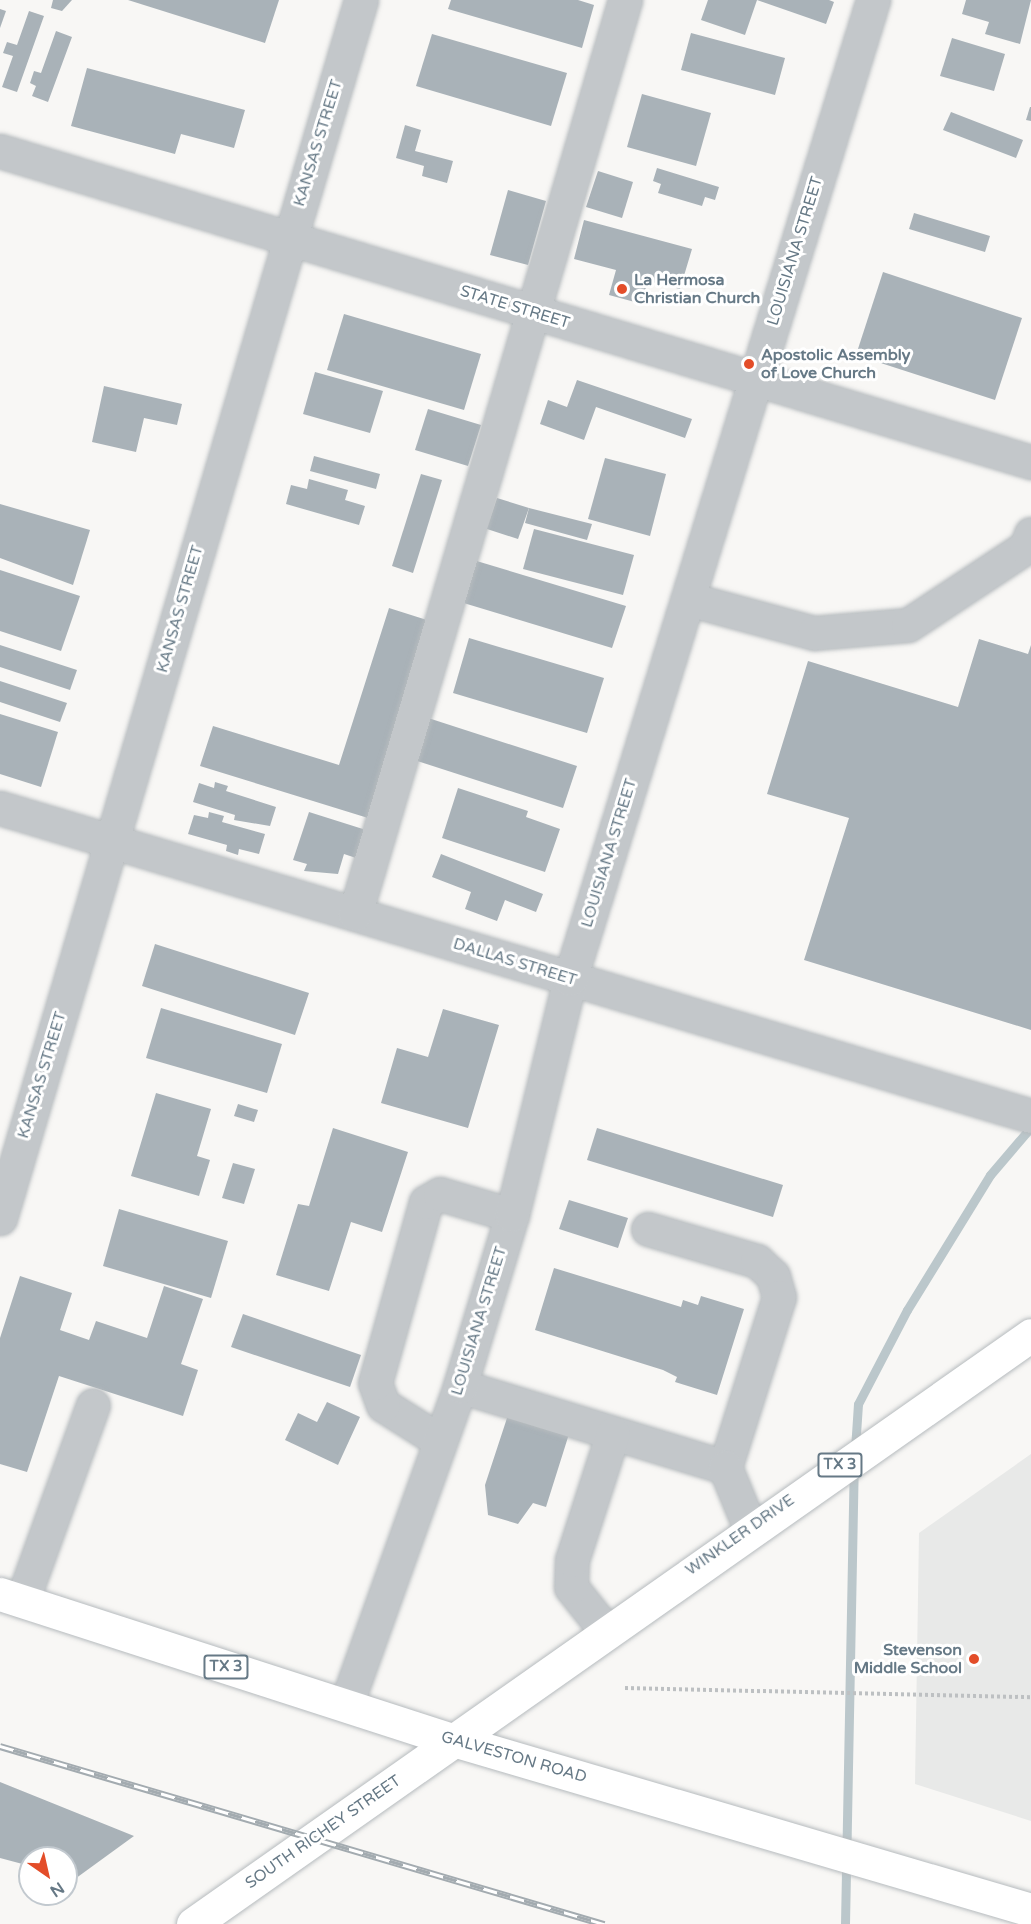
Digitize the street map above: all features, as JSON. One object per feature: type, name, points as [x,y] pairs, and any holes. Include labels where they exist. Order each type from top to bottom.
[{"type":"main road","name":"WINKLER DRIVE","points":[[453,1740],[750,1528],[1031,1335]]},
{"type":"main road","name":"GALVESTON ROAD","points":[[11,1598],[453,1740],[780,1834],[1031,1910]]},
{"type":"main road","name":"SOUTH RICHEY STREET","points":[[193,1924],[453,1740]]},
{"type":"street","name":"KANSAS STREET","points":[[0,1218],[361,0]]},
{"type":"street","points":[[355,914],[625,0]]},
{"type":"street","name":"LOUISIANA STREET","points":[[346,1705],[460,1386],[512,1215],[570,978],[873,0]]},
{"type":"street","name":"STATE STREET","points":[[0,151],[1031,462]]},
{"type":"street","points":[[688,599],[814,633],[908,625],[1026,547],[1031,534]]},
{"type":"street","name":"DALLAS STREET","points":[[0,808],[1031,1116]]},
{"type":"street","points":[[440,1441],[383,1404],[375,1383],[426,1202],[440,1194],[512,1215]]},
{"type":"street","points":[[648,1228],[757,1261],[773,1275],[779,1297],[725,1467],[750,1528]]},
{"type":"street","points":[[460,1386],[725,1467]]},
{"type":"street","points":[[11,1598],[93,1405]]},
{"type":"street","points":[[606,1631],[571,1587],[572,1560],[613,1433]]},
{"type":"path","points":[[625,1688],[1031,1697]]},
{"type":"shaded area","name":"Stevenson Middle School","points":[[1031,1454],[1031,1821],[915,1784],[919,1533]]},
{"type":"building","points":[[53,0],[72,0],[62,11],[51,8]]},
{"type":"building","points":[[128,0],[279,0],[265,43]]},
{"type":"building","points":[[451,0],[578,0],[594,5],[582,48],[448,9]]},
{"type":"building","points":[[708,0],[757,0],[745,35],[701,20]]},
{"type":"building","points":[[757,0],[829,0],[834,2],[826,24]]},
{"type":"building","points":[[966,0],[1031,0],[1020,44],[985,34],[989,22],[962,14]]},
{"type":"building","points":[[0,9],[6,11],[0,28]]},
{"type":"building","points":[[29,11],[44,16],[17,92],[2,87],[13,56],[3,53],[7,42],[17,45]]},
{"type":"building","points":[[56,31],[72,37],[48,102],[32,96],[36,86],[30,83],[34,71],[41,73]]},
{"type":"building","points":[[691,33],[785,58],[775,95],[681,70]]},
{"type":"building","points":[[432,34],[567,73],[551,126],[416,86]]},
{"type":"building","points":[[952,38],[1005,54],[994,91],[940,76]]},
{"type":"building","points":[[87,68],[245,110],[234,148],[181,134],[175,154],[71,126]]},
{"type":"building","points":[[642,94],[711,113],[696,166],[627,147]]},
{"type":"building","points":[[1031,107],[1031,121],[1026,120]]},
{"type":"building","points":[[951,112],[1023,140],[1016,158],[943,130]]},
{"type":"building","points":[[405,125],[421,130],[415,151],[453,161],[447,183],[422,176],[424,166],[396,158]]},
{"type":"building","points":[[657,168],[719,187],[715,200],[705,197],[702,206],[658,193],[661,184],[653,181]]},
{"type":"building","points":[[598,171],[633,182],[622,218],[586,207]]},
{"type":"building","points":[[508,190],[546,201],[528,265],[490,255]]},
{"type":"building","points":[[914,213],[990,236],[985,252],[909,229]]},
{"type":"building","points":[[584,220],[692,249],[680,289],[648,281],[642,304],[609,295],[616,270],[574,259]]},
{"type":"building","points":[[883,272],[1022,318],[995,400],[856,355]]},
{"type":"building","points":[[344,314],[481,354],[464,410],[327,370]]},
{"type":"building","points":[[315,372],[383,391],[370,433],[303,414]]},
{"type":"building","points":[[577,380],[692,419],[685,438],[596,407],[584,440],[540,424],[548,400],[567,407]]},
{"type":"building","points":[[104,386],[182,404],[177,425],[144,418],[136,452],[92,442]]},
{"type":"building","points":[[428,409],[481,425],[468,466],[415,450]]},
{"type":"building","points":[[314,456],[380,474],[376,489],[310,471]]},
{"type":"building","points":[[605,458],[666,474],[650,536],[588,519]]},
{"type":"building","points":[[421,474],[442,480],[413,573],[392,566]]},
{"type":"building","points":[[309,479],[348,490],[345,500],[365,506],[359,525],[286,504],[291,485],[307,489]]},
{"type":"building","points":[[497,498],[529,508],[518,539],[487,529]]},
{"type":"building","points":[[0,504],[90,530],[73,585],[0,558]]},
{"type":"building","points":[[529,508],[592,524],[587,540],[525,523]]},
{"type":"building","points":[[534,529],[634,555],[623,595],[523,569]]},
{"type":"building","points":[[470,559],[626,606],[612,648],[457,601]]},
{"type":"building","points":[[0,570],[80,596],[61,651],[0,631]]},
{"type":"building","points":[[389,608],[430,621],[368,818],[200,766],[213,726],[339,765]]},
{"type":"building","points":[[469,638],[604,678],[587,733],[453,693]]},
{"type":"building","points":[[979,639],[1028,654],[1031,645],[1031,1030],[804,960],[849,818],[767,794],[808,661],[958,707]]},
{"type":"building","points":[[0,645],[77,670],[70,690],[0,667]]},
{"type":"building","points":[[0,681],[67,703],[60,722],[0,702]]},
{"type":"building","points":[[0,714],[58,732],[41,787],[0,774]]},
{"type":"building","points":[[422,716],[577,766],[563,808],[408,758]]},
{"type":"building","points":[[215,782],[228,786],[226,791],[276,807],[270,826],[234,820],[235,815],[193,802],[199,783],[214,788]]},
{"type":"building","points":[[458,788],[528,811],[526,817],[560,829],[545,872],[442,838]]},
{"type":"building","points":[[209,812],[224,816],[222,822],[265,834],[259,854],[239,849],[238,855],[226,851],[227,845],[188,834],[194,815],[208,818]]},
{"type":"building","points":[[309,812],[366,830],[356,858],[344,854],[338,874],[304,871],[307,864],[293,860]]},
{"type":"building","points":[[441,854],[543,894],[536,912],[505,900],[497,921],[465,909],[471,892],[432,877]]},
{"type":"building","points":[[155,944],[309,993],[295,1035],[142,986]]},
{"type":"building","points":[[161,1008],[282,1044],[267,1093],[146,1058]]},
{"type":"building","points":[[443,1009],[499,1025],[468,1128],[381,1103],[397,1048],[428,1057]]},
{"type":"building","points":[[156,1093],[211,1109],[197,1156],[210,1160],[199,1196],[131,1176]]},
{"type":"building","points":[[238,1104],[258,1110],[254,1122],[234,1116]]},
{"type":"building","points":[[333,1128],[408,1152],[382,1232],[351,1222],[329,1291],[276,1275],[298,1204],[309,1206]]},
{"type":"building","points":[[597,1128],[783,1185],[773,1217],[587,1160]]},
{"type":"building","points":[[233,1163],[255,1169],[244,1204],[222,1198]]},
{"type":"building","points":[[569,1200],[628,1218],[618,1248],[559,1229]]},
{"type":"building","points":[[119,1209],[228,1241],[211,1298],[103,1266]]},
{"type":"building","points":[[554,1268],[681,1307],[683,1300],[698,1305],[701,1296],[744,1309],[717,1395],[675,1382],[677,1377],[663,1370],[535,1330]]},
{"type":"building","points":[[20,1276],[72,1293],[60,1330],[89,1340],[96,1321],[147,1338],[164,1286],[203,1299],[181,1364],[198,1370],[183,1416],[59,1376],[27,1472],[0,1464],[0,1338]]},
{"type":"building","points":[[243,1314],[361,1355],[350,1387],[231,1347]]},
{"type":"building","points":[[327,1402],[360,1417],[338,1465],[285,1440],[298,1413],[317,1422]]},
{"type":"building","points":[[508,1415],[569,1434],[546,1507],[533,1503],[518,1524],[488,1515],[485,1485]]},
{"type":"building","points":[[0,1782],[134,1836],[78,1877],[78,1846],[18,1846],[18,1863],[0,1858]]},
{"type":"waterway","points":[[855,1449],[858,1404],[907,1310],[990,1175],[1031,1127]]},
{"type":"waterway","points":[[845,1924],[854,1468]]},
{"type":"railway","points":[[0,1746],[604,1924]]},
{"type":"place","name":"La Hermosa Christian Church","points":[[622,289]]},
{"type":"place","name":"Apostolic Assembly of Love Church","points":[[749,364]]},
{"type":"place","name":"Stevenson Middle School","points":[[974,1659]]}]
